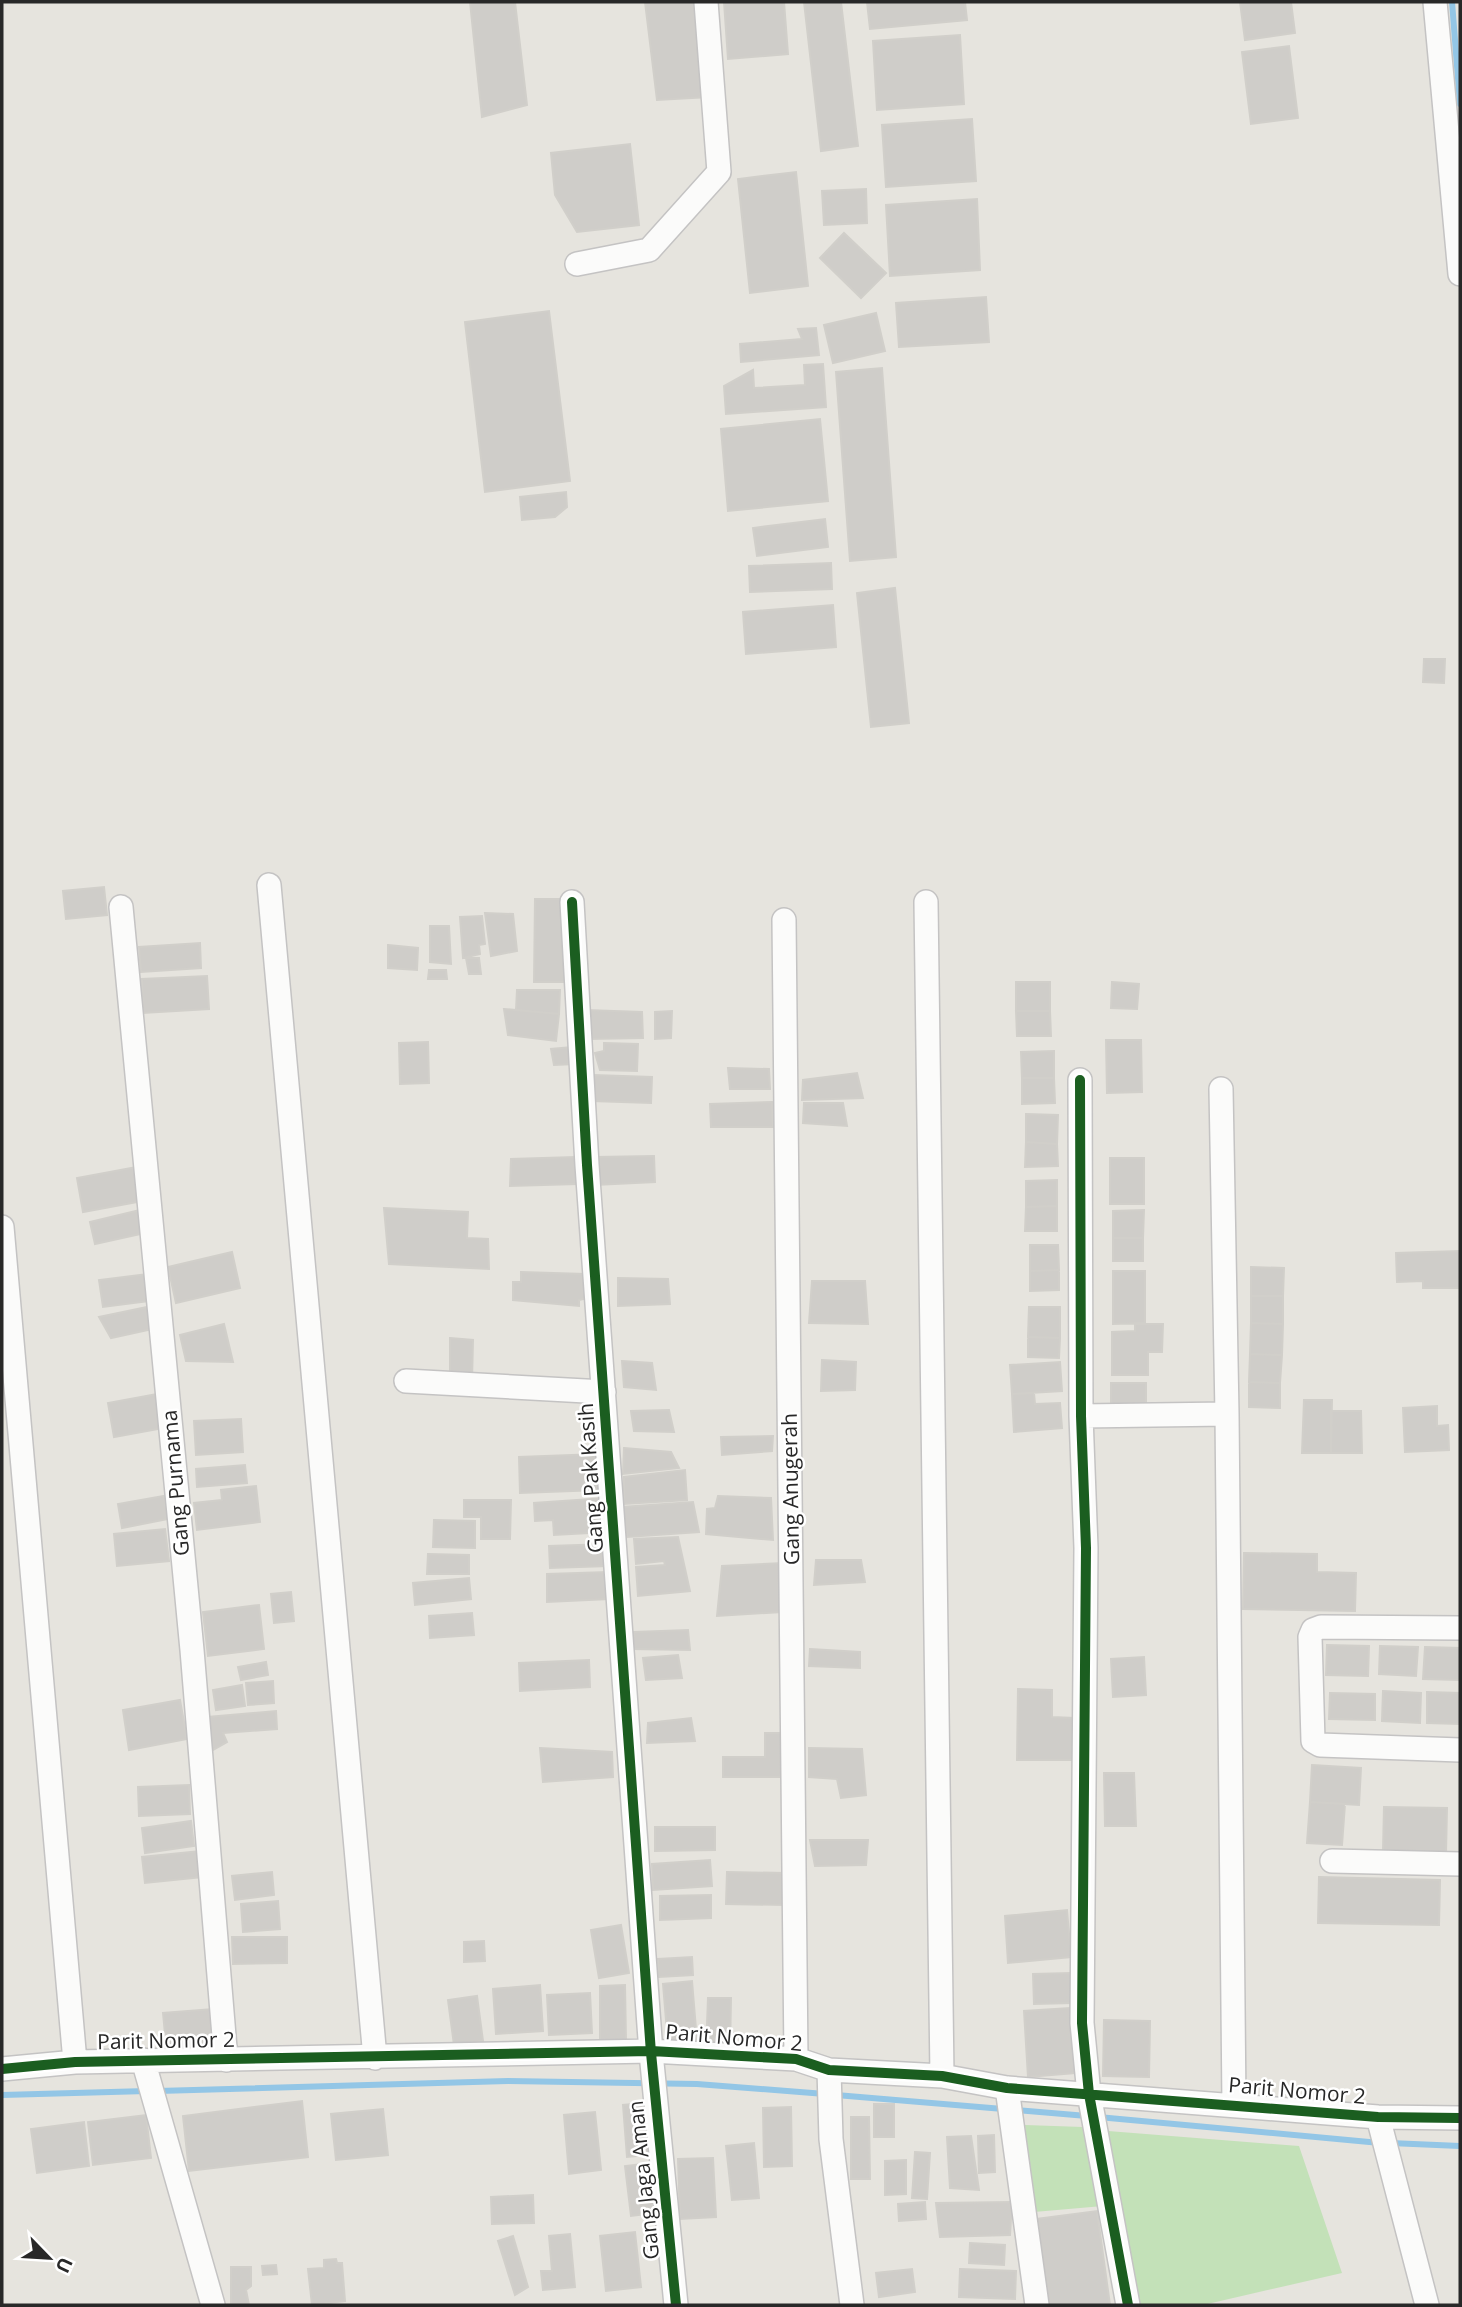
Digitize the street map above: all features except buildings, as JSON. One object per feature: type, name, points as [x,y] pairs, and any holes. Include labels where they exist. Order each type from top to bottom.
[{"type":"street","points":[[578,264],[649,250],[719,172],[706,2]]},
{"type":"street","points":[[1435,2],[1460,274]]},
{"type":"street","points":[[269,885],[376,2058]]},
{"type":"street","name":"Gang Pak Kasih","points":[[572,902],[651,2052]]},
{"type":"street","points":[[926,902],[942,2076]]},
{"type":"street","name":"Gang Purnama","points":[[121,907],[191,1637],[226,2060]]},
{"type":"street","name":"Gang Anugerah","points":[[784,920],[796,2059]]},
{"type":"street","points":[[1080,1080],[1080,1416],[1086,1548],[1083,2023],[1089,2094],[1128,2305]]},
{"type":"street","points":[[1221,1089],[1234,2105]]},
{"type":"street","points":[[2,1227],[75,2062]]},
{"type":"street","points":[[406,1381],[604,1392]]},
{"type":"street","points":[[1080,1416],[1227,1414]]},
{"type":"street","points":[[1460,1628],[1321,1627],[1313,1630],[1311,1637],[1313,1741],[1320,1745],[1460,1750]]},
{"type":"street","points":[[1332,1861],[1460,1864]]},
{"type":"street","name":"Parit Nomor 2","points":[[2,2069],[75,2062],[149,2080],[226,2060],[651,2052],[796,2059],[829,2070],[942,2076],[1007,2088],[1378,2117],[1460,2118]]},
{"type":"street","name":"Gang Jaga Aman","points":[[651,2052],[676,2305]]},
{"type":"street","points":[[829,2070],[831,2139],[852,2305]]},
{"type":"street","points":[[149,2080],[213,2305]]},
{"type":"street","points":[[1007,2088],[1037,2305]]},
{"type":"street","points":[[1378,2117],[1427,2305]]},
{"type":"green space","points":[[1025,2125],[1083,2127],[1103,2206],[1034,2212]]},
{"type":"green space","points":[[1108,2131],[1299,2146],[1342,2273],[1203,2305],[1137,2305]]},
{"type":"waterway","points":[[1452,2],[1460,104]]},
{"type":"waterway","points":[[158,2091],[508,2081],[697,2084],[825,2094]]},
{"type":"waterway","points":[[2,2095],[147,2091]]},
{"type":"waterway","points":[[836,2095],[1087,2116]]},
{"type":"waterway","points":[[1098,2117],[1380,2143]]},
{"type":"waterway","points":[[1390,2143],[1460,2146]]},
{"type":"cycle path","points":[[572,902],[587,1165],[651,2053],[676,2305]]},
{"type":"cycle path","points":[[1080,1080],[1081,1416],[1086,1548],[1082,2023],[1089,2094],[1128,2305]]},
{"type":"cycle path","points":[[2,2069],[75,2062],[651,2051],[796,2059],[829,2070],[942,2076],[1007,2088],[1378,2117],[1460,2118]]}]
